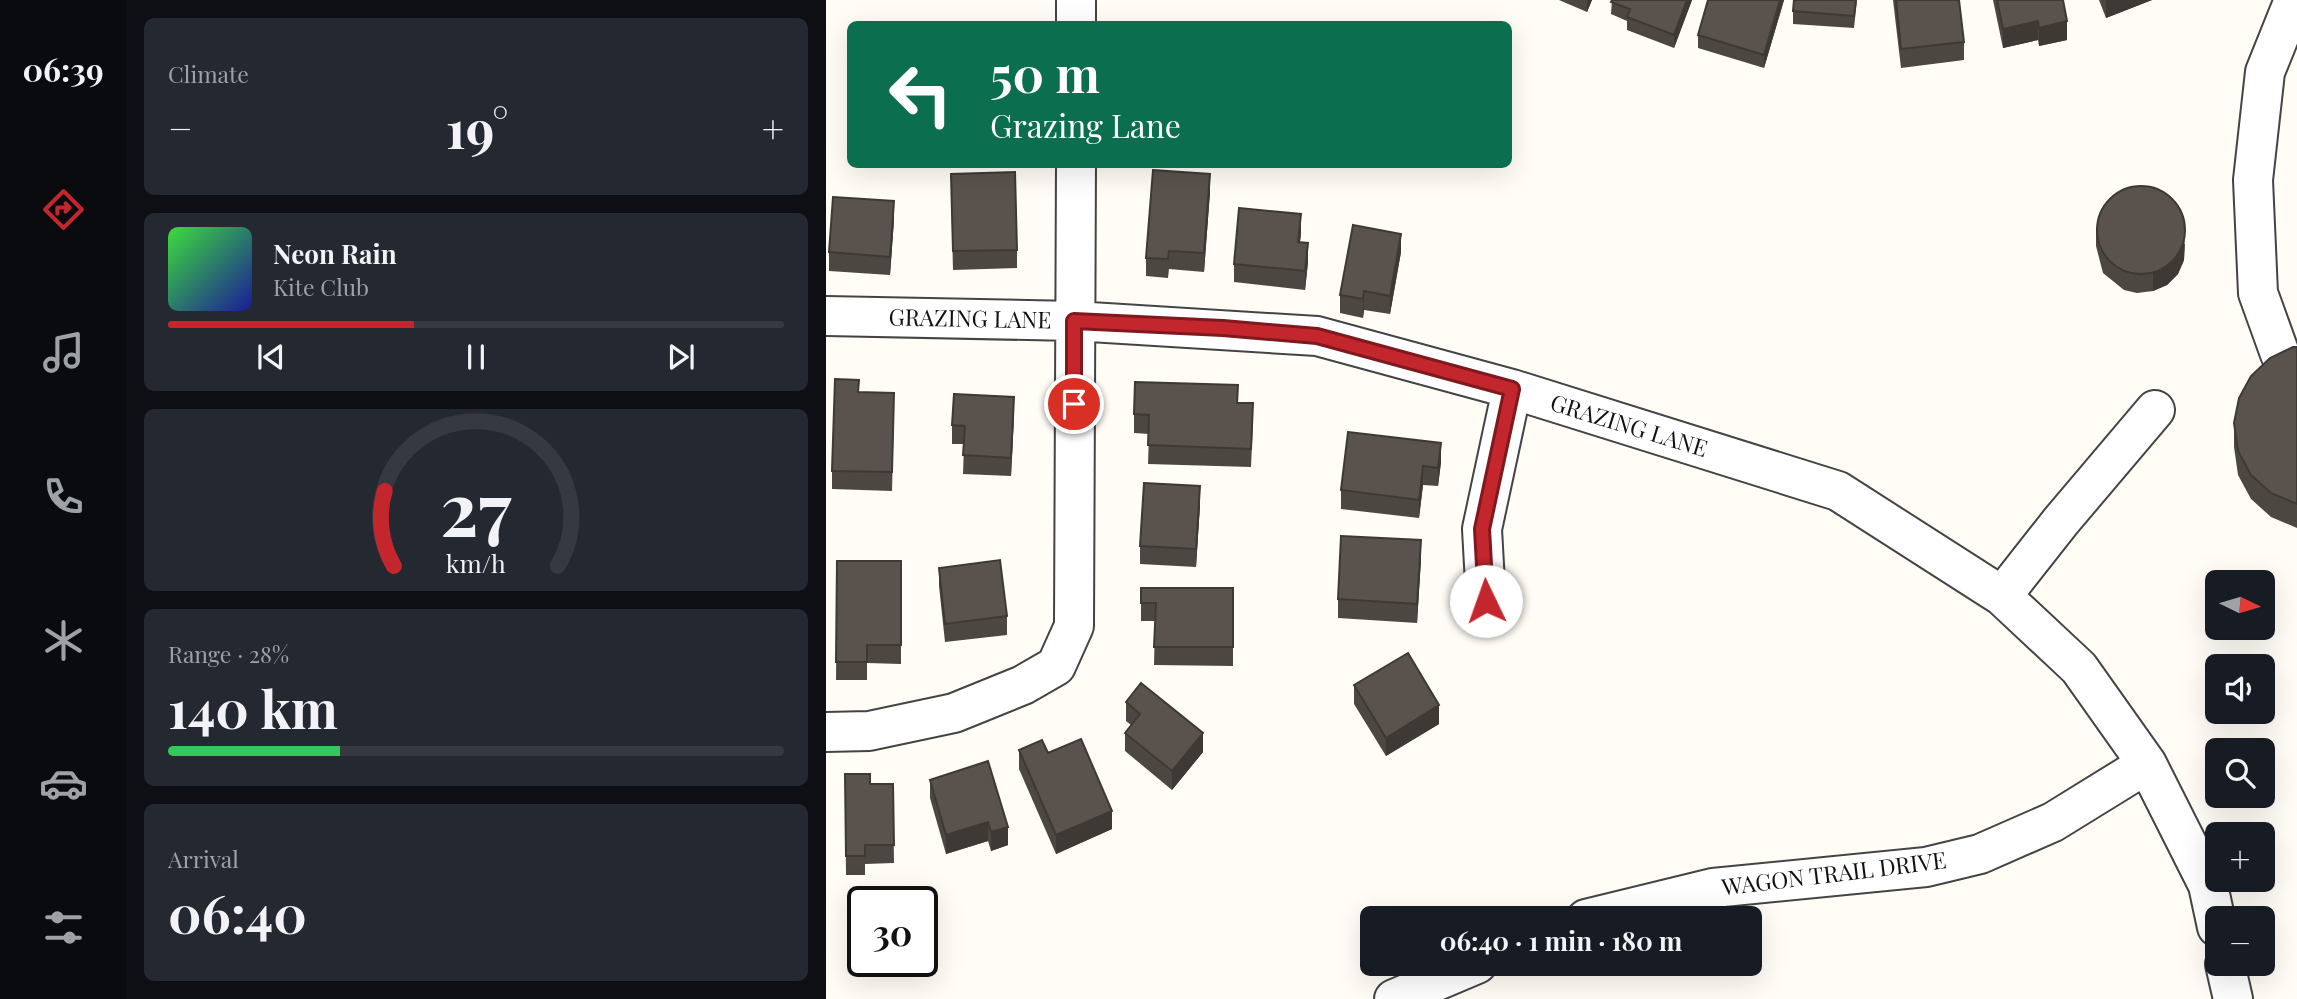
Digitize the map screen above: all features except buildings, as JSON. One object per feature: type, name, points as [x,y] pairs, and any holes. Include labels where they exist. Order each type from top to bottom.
[{"type":"street","points":[[1076,0],[1076,21]]},
{"type":"street","points":[[2280,354],[2258,293],[2253,180],[2266,72],[2294,0]]},
{"type":"street","points":[[826,732],[869,731],[954,713],[1023,685],[1056,666],[1074,626],[1076,168]]},
{"type":"street","name":"GRAZING LANE","points":[[826,316],[1074,321],[1223,328],[1317,336],[1512,389],[1838,491],[2002,596],[2079,668],[2147,764],[2208,885],[2212,906]]},
{"type":"street","points":[[1486,601],[1482,529],[1512,389]]},
{"type":"street","points":[[2002,596],[2155,410]]},
{"type":"street","name":"WAGON TRAIL DRIVE","points":[[1639,906],[1713,888],[1927,867],[1980,853],[2053,822],[2147,764]]},
{"type":"street","points":[[1394,999],[1449,976]]},
{"type":"street","points":[[2227,976],[2232,999]]},
{"type":"route","points":[[1074,404],[1074,321],[1223,328],[1317,336],[1512,389],[1482,529],[1486,601]]}]
